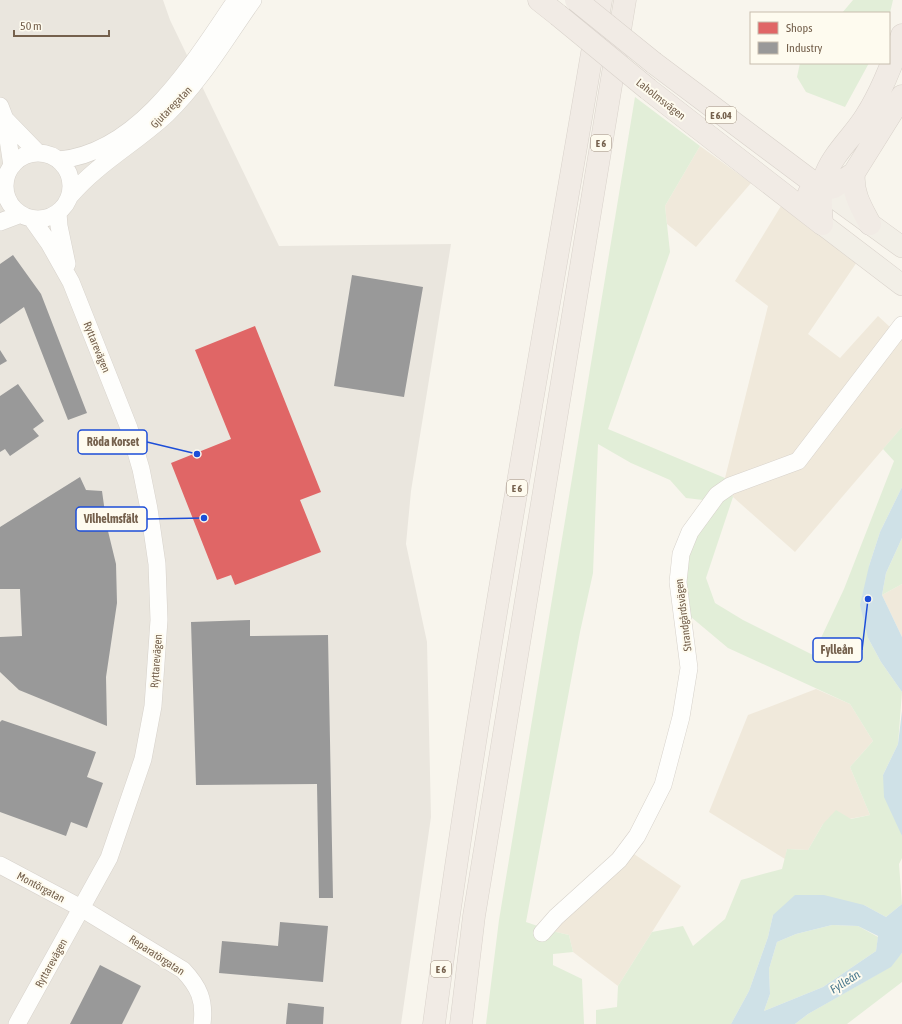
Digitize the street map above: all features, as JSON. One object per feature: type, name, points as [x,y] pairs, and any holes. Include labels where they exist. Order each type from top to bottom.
[{"type":"highway","name":"Laholmsvägen","points":[[539,0],[648,89],[822,224]]},
{"type":"highway","name":"E 6.04","points":[[576,0],[654,63],[822,189]]},
{"type":"highway","name":"E 6","points":[[434,1024],[449,913],[524,447],[601,0]]},
{"type":"highway","name":"E 6","points":[[461,1024],[474,916],[625,0]]},
{"type":"highway","points":[[591,203],[604,182],[639,0]]},
{"type":"highway","points":[[822,224],[820,203],[826,171],[867,115],[897,51],[902,34]]},
{"type":"highway","points":[[784,195],[806,194],[834,187],[854,173],[902,96]]},
{"type":"highway","points":[[790,165],[810,165],[837,156]]},
{"type":"highway","points":[[854,173],[856,198],[870,224]]},
{"type":"main road","points":[[822,189],[902,248]]},
{"type":"main road","name":"Laholmsvägen","points":[[822,224],[902,285]]},
{"type":"street","name":"Gjutaregatan","points":[[59,160],[80,157],[96,151],[128,131],[146,116],[177,84],[236,0]]},
{"type":"street","name":"Gjutaregatan","points":[[70,196],[81,182],[154,127],[184,97],[253,0]]},
{"type":"street","name":"Ryttarevägen","points":[[3,113],[38,153],[52,156],[59,160]]},
{"type":"street","name":"Ryttarevägen","points":[[3,113],[12,166],[7,177],[3,194],[8,198],[13,207],[26,216],[49,243],[71,282],[129,428],[141,469],[149,509],[157,564],[159,620],[153,706],[143,759],[109,858],[17,1024]]},
{"type":"street","points":[[12,166],[19,159],[38,153]]},
{"type":"street","points":[[0,222],[26,216],[50,217],[58,213],[70,196],[72,186],[66,167],[59,160]]},
{"type":"street","name":"Ryttarevägen","points":[[58,213],[59,226],[71,282]]},
{"type":"street","name":"Strandgårdsvägen","points":[[542,933],[556,917],[618,860],[640,831],[663,785],[681,717],[689,668],[678,582],[681,554],[690,532],[717,494],[723,490],[730,486],[798,461],[902,325]]},
{"type":"street","name":"Montörgatan","points":[[0,865],[81,908]]},
{"type":"street","name":"Reparatörgatan","points":[[81,908],[183,970],[194,982],[202,998],[202,1024]]},
{"type":"shaded area","points":[[0,0],[163,0],[170,20],[279,246],[451,244],[411,491],[406,544],[427,642],[431,817],[401,1024],[0,1024]]},
{"type":"shaded area","points":[[700,146],[751,183],[696,247],[667,224],[665,206]]},
{"type":"shaded area","points":[[781,206],[857,262],[808,334],[840,358],[878,316],[902,338],[902,427],[795,552],[733,497],[725,478],[768,306],[735,281]]},
{"type":"shaded area","points":[[902,584],[902,637],[882,595]]},
{"type":"shaded area","points":[[816,689],[850,704],[873,741],[850,767],[870,815],[823,824],[808,850],[787,849],[785,859],[709,812],[748,715]]},
{"type":"shaded area","points":[[631,852],[681,886],[618,986],[573,952],[569,935],[552,931]]},
{"type":"green space","points":[[853,0],[893,0],[890,13],[843,12]]},
{"type":"green space","points":[[800,64],[868,64],[845,107],[806,92],[797,77]]},
{"type":"green space","points":[[635,97],[700,146],[665,206],[670,252],[608,429],[725,478],[733,497],[706,578],[715,603],[743,620],[813,655],[844,589],[894,461],[883,449],[902,427],[902,487],[880,532],[869,566],[868,638],[881,662],[902,692],[898,744],[883,775],[902,836],[902,858],[899,864],[902,904],[886,917],[864,905],[773,915],[768,937],[749,991],[731,1024],[596,1024],[596,1010],[617,1007],[618,986],[652,932],[683,926],[693,946],[725,919],[741,880],[782,869],[787,849],[808,850],[823,824],[836,810],[851,819],[870,815],[850,767],[873,741],[850,704],[728,648],[691,617],[686,573],[688,550],[696,530],[720,502],[686,498],[670,480],[631,463],[598,444],[593,573],[580,632],[526,922],[569,935],[573,952],[553,954],[553,965],[582,979],[584,1024],[486,1024],[499,920]]},
{"type":"green space","points":[[902,538],[902,584],[882,595],[886,573]]},
{"type":"green space","points":[[832,925],[858,926],[878,937],[876,951],[823,987],[764,1011],[770,994],[769,969],[777,942],[796,934]]},
{"type":"green space","points":[[902,953],[902,982],[847,1024],[795,1024],[808,1014],[890,967]]},
{"type":"water","points":[[902,487],[902,538],[886,573],[882,595],[902,637],[902,692],[881,662],[868,638],[860,605],[869,566],[880,532]]},
{"type":"water","points":[[902,711],[902,836],[884,797],[883,775],[898,744]]},
{"type":"water","points":[[795,895],[824,895],[864,905],[886,917],[902,904],[902,953],[891,967],[808,1014],[795,1024],[731,1024],[749,991],[768,937],[773,915]],"holes":[[[832,925],[858,926],[878,936],[876,951],[823,987],[764,1011],[770,994],[769,969],[777,942],[796,934]]]},
{"type":"building: Shops","points":[[255,326],[321,492],[300,500],[321,552],[235,585],[231,575],[217,580],[171,463],[231,439],[195,350]]},
{"type":"building: Industry","points":[[13,255],[41,294],[87,413],[68,420],[24,307],[0,324],[0,264]]},
{"type":"building: Industry","points":[[352,275],[423,287],[404,397],[334,386]]},
{"type":"building: Industry","points":[[0,350],[7,361],[0,365]]},
{"type":"building: Industry","points":[[18,384],[44,421],[33,429],[39,436],[10,456],[5,449],[0,452],[0,396]]},
{"type":"building: Industry","points":[[80,477],[86,490],[102,491],[107,527],[116,564],[117,603],[106,677],[107,726],[19,690],[0,672],[0,637],[22,636],[20,589],[0,589],[0,527]]},
{"type":"building: Industry","points":[[250,620],[250,636],[328,635],[333,898],[319,898],[317,784],[196,785],[191,622]]},
{"type":"building: Industry","points":[[2,720],[96,752],[87,777],[103,783],[87,828],[71,822],[66,836],[0,812],[0,722]]},
{"type":"building: Industry","points":[[280,922],[328,926],[323,982],[219,973],[222,941],[278,946]]},
{"type":"building: Industry","points":[[100,965],[141,986],[122,1024],[70,1024]]},
{"type":"building: Industry","points":[[288,1003],[324,1007],[323,1024],[286,1024]]},
{"type":"place","name":"Röda Korset","points":[[197,454]]},
{"type":"place","name":"Vilhelmsfält","points":[[204,518]]},
{"type":"place","name":"Fylleån","points":[[868,599]]}]
